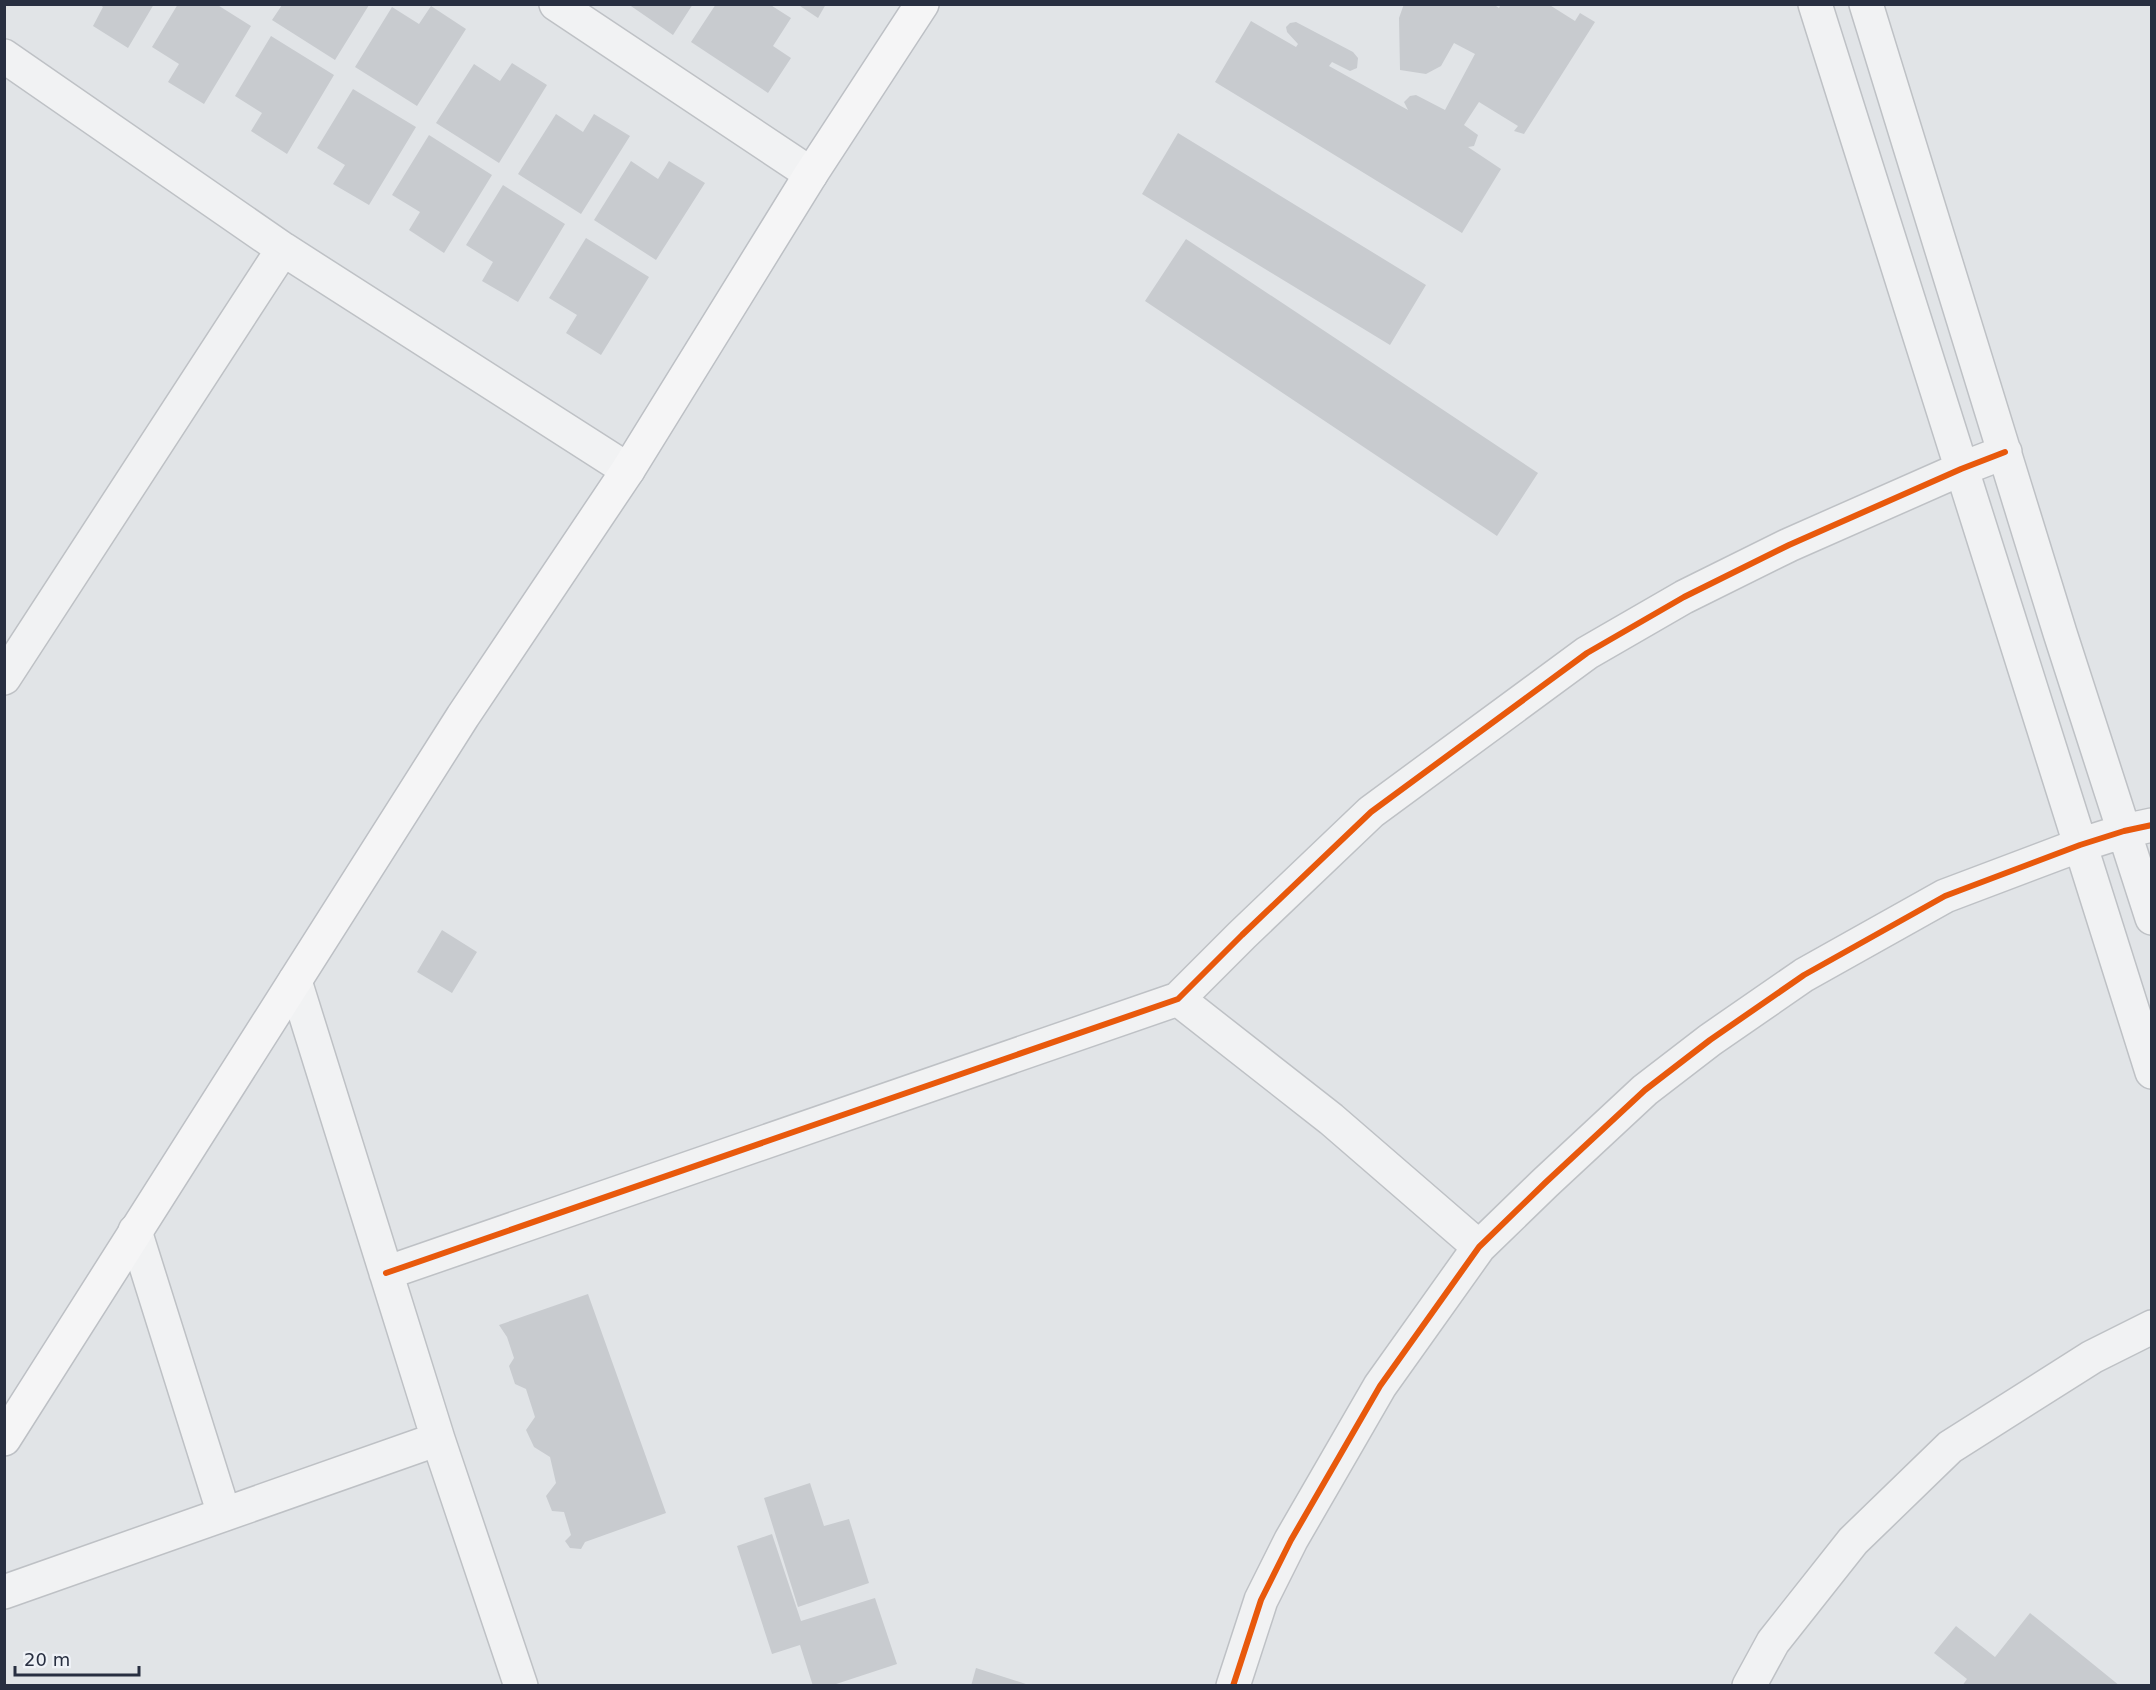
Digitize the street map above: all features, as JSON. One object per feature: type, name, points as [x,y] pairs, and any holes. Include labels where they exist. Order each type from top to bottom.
[{"type":"main road","points":[[6,1434],[463,716],[628,470],[811,174],[922,4]]},
{"type":"street","points":[[556,4],[811,174]]},
{"type":"street","points":[[1815,4],[2151,1072]]},
{"type":"street","points":[[1866,4],[2005,452],[2138,828],[2151,918]]},
{"type":"street","points":[[4,56],[283,249],[628,470]]},
{"type":"street","points":[[4,678],[283,249]]},
{"type":"street","points":[[386,1273],[1178,999],[1371,812],[1587,653],[1684,597],[1778,550],[1961,469],[2005,452]]},
{"type":"street","points":[[1233,1686],[1261,1600],[1291,1540],[1380,1386],[1479,1248],[1545,1183],[1645,1090],[1710,1040],[1804,975],[1945,896],[2080,845],[2138,828]]},
{"type":"street","points":[[295,981],[438,1439],[521,1686]]},
{"type":"street","points":[[1178,999],[1331,1119],[1479,1248]]},
{"type":"street","points":[[135,1231],[224,1514]]},
{"type":"street","points":[[1749,1686],[1773,1642],[1853,1541],[1950,1447],[2092,1357],[2151,1327]]},
{"type":"street","points":[[4,1592],[438,1439]]},
{"type":"building","points":[[99,4],[154,4],[128,48],[93,26],[103,7]]},
{"type":"building","points":[[178,4],[216,4],[251,26],[204,104],[168,82],[179,64],[152,47]]},
{"type":"building","points":[[628,4],[693,4],[673,35]]},
{"type":"building","points":[[716,4],[769,4],[791,18],[773,46],[791,58],[768,93],[691,42]]},
{"type":"building","points":[[797,4],[826,4],[818,18]]},
{"type":"building","points":[[1404,4],[1493,4],[1499,8],[1501,4],[1548,4],[1575,21],[1580,13],[1595,22],[1524,134],[1514,131],[1518,126],[1479,102],[1464,125],[1478,135],[1474,146],[1468,147],[1501,169],[1462,233],[1215,82],[1251,21],[1296,47],[1298,44],[1287,32],[1286,27],[1296,22],[1353,52],[1358,58],[1357,68],[1350,71],[1332,62],[1329,66],[1408,110],[1404,102],[1410,96],[1416,95],[1445,110],[1475,54],[1454,43],[1441,66],[1426,74],[1400,70],[1399,18]]},
{"type":"building","points":[[282,5],[369,5],[335,60],[272,20]]},
{"type":"building","points":[[431,6],[466,29],[417,106],[355,67],[392,7],[419,24]]},
{"type":"building","points":[[271,36],[334,75],[287,154],[251,131],[262,113],[235,96]]},
{"type":"building","points":[[512,63],[547,85],[499,163],[436,123],[474,64],[500,81]]},
{"type":"building","points":[[353,89],[416,127],[369,205],[333,184],[345,165],[317,148]]},
{"type":"building","points":[[556,114],[583,132],[594,114],[630,136],[581,214],[518,174]]},
{"type":"building","points":[[1178,133],[1426,285],[1390,345],[1142,194]]},
{"type":"building","points":[[429,135],[492,175],[444,253],[409,230],[420,212],[392,195]]},
{"type":"building","points":[[631,161],[658,179],[669,161],[705,183],[656,260],[594,220]]},
{"type":"building","points":[[503,185],[565,224],[518,302],[482,281],[493,262],[466,245]]},
{"type":"building","points":[[586,238],[649,277],[601,355],[566,333],[577,315],[549,298]]},
{"type":"building","points":[[1186,239],[1538,473],[1497,536],[1145,301]]},
{"type":"building","points":[[442,930],[477,952],[452,993],[417,972]]},
{"type":"building","points":[[588,1294],[666,1513],[585,1542],[581,1549],[570,1548],[565,1541],[571,1535],[564,1512],[552,1511],[546,1496],[556,1483],[550,1457],[534,1447],[526,1430],[535,1417],[526,1389],[515,1384],[509,1366],[514,1358],[507,1337],[499,1325]]},
{"type":"building","points":[[810,1483],[824,1526],[849,1519],[869,1583],[798,1607],[764,1498]]},
{"type":"building","points":[[772,1534],[801,1621],[875,1598],[897,1664],[830,1686],[813,1686],[800,1645],[772,1654],[737,1546]]},
{"type":"building","points":[[2030,1613],[2120,1686],[1962,1686],[1967,1679],[1934,1653],[1956,1626],[1995,1657]]},
{"type":"building","points":[[976,1668],[1029,1685],[1029,1686],[971,1686]]},
{"type":"cycle path","points":[[386,1273],[1178,999],[1371,812],[1587,653],[1684,597],[1789,545],[2005,452]]},
{"type":"cycle path","points":[[1233,1686],[1261,1600],[1291,1540],[1380,1386],[1479,1247],[1545,1183],[1645,1090],[1710,1040],[1804,975],[1945,896],[2080,845],[2152,825]]}]
